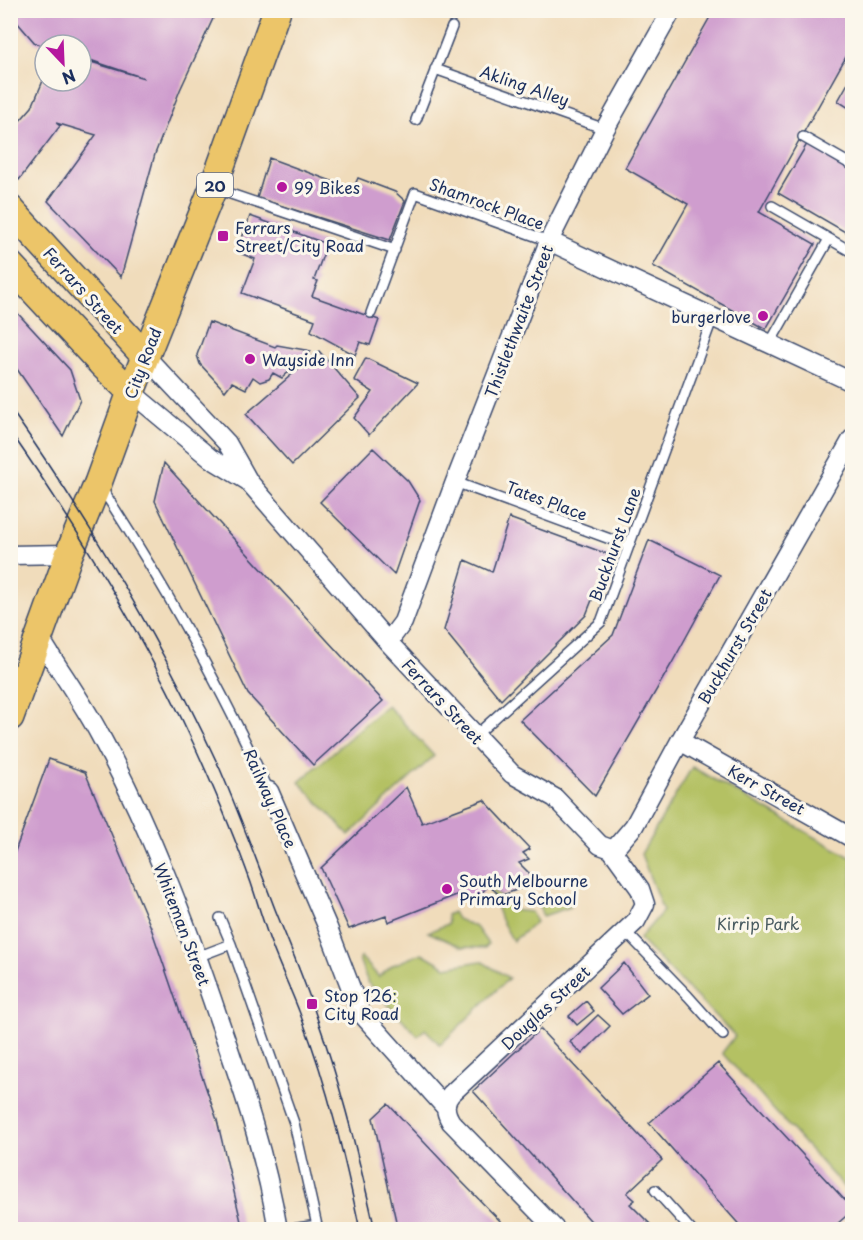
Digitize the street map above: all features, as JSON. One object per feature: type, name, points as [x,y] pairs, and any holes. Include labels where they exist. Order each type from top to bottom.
[{"type":"main road","name":"City Road","points":[[10,717],[131,392],[213,188],[277,10]]},
{"type":"main road","name":"Ferrars Street","points":[[10,209],[146,356]]},
{"type":"main road","name":"Ferrars Street","points":[[10,265],[131,392]]},
{"type":"street","name":"Thistlethwaite Street","points":[[388,642],[403,622],[549,241],[605,129],[672,10]]},
{"type":"street","points":[[549,241],[852,382]]},
{"type":"street","name":"Ferrars Street","points":[[146,356],[227,443],[249,482],[388,642],[512,774],[555,798],[600,845],[611,849],[640,889],[645,904]]},
{"type":"street","name":"Ferrars Street","points":[[131,392],[210,458],[249,482]]},
{"type":"street","name":"Buckhurst Street","points":[[611,849],[617,846],[634,826],[852,439]]},
{"type":"street","points":[[10,555],[69,554]]},
{"type":"street","name":"Whiteman Street","points":[[40,638],[99,734],[153,845],[197,957],[246,1098],[272,1190],[278,1230]]},
{"type":"street","name":"Kerr Street","points":[[680,741],[852,838]]},
{"type":"street","name":"Railway Place","points":[[269,791],[328,928],[360,1012],[446,1108],[451,1122],[556,1230]]},
{"type":"street","name":"Douglas Street","points":[[446,1108],[446,1101],[451,1094],[626,932],[636,921],[645,904]]},
{"type":"lane","points":[[416,120],[452,27]]},
{"type":"lane","name":"Akling Alley","points":[[435,69],[605,129]]},
{"type":"lane","points":[[804,137],[852,165]]},
{"type":"lane","points":[[213,188],[394,250],[371,313]]},
{"type":"lane","name":"Shamrock Place","points":[[394,250],[415,193],[549,241]]},
{"type":"lane","points":[[772,206],[852,252]]},
{"type":"lane","points":[[770,343],[829,239]]},
{"type":"lane","name":"Buckhurst Lane","points":[[475,736],[601,622],[713,317]]},
{"type":"lane","name":"Tates Place","points":[[455,482],[629,546]]},
{"type":"lane","name":"Railway Place","points":[[98,483],[160,582],[243,735],[269,791]]},
{"type":"lane","points":[[220,918],[294,1123],[317,1228],[286,1230]]},
{"type":"lane","points":[[626,932],[723,1035]]},
{"type":"lane","points":[[197,957],[231,944]]},
{"type":"lane","points":[[655,1190],[691,1230]]},
{"type":"green space","points":[[387,705],[434,756],[349,835],[299,782]]},
{"type":"green space","name":"Kirrip Park","points":[[692,767],[852,858],[852,1196],[722,1053],[735,1036],[639,939],[663,911],[641,854]]},
{"type":"green space","points":[[489,885],[512,910],[531,912],[536,922],[513,941],[501,920]]},
{"type":"green space","points":[[534,896],[567,901],[570,907],[543,916]]},
{"type":"green space","points":[[453,912],[457,919],[476,927],[488,944],[485,948],[461,947],[428,932],[448,924],[447,915]]},
{"type":"green space","points":[[422,953],[446,967],[481,961],[509,978],[440,1045],[425,1029],[418,1036],[368,983],[359,959],[361,957],[379,977],[393,965]]},
{"type":"building","points":[[10,10],[217,10],[180,90],[155,154],[121,277],[48,201],[96,135],[56,123],[60,126],[19,180],[10,169],[10,132],[32,107],[38,93],[93,93],[93,63],[144,78],[93,61],[93,33],[33,33],[33,41],[10,14]]},
{"type":"building","points":[[714,10],[852,10],[852,46],[759,212],[815,244],[766,329],[653,266],[688,204],[625,168]]},
{"type":"building","points":[[852,76],[852,110],[838,101]]},
{"type":"building","points":[[807,144],[852,170],[852,236],[778,193]]},
{"type":"building","points":[[269,158],[353,189],[358,178],[395,192],[405,201],[390,240],[257,198]]},
{"type":"building","points":[[250,216],[327,244],[314,280],[318,281],[312,296],[379,320],[370,345],[360,342],[355,355],[311,331],[315,320],[242,293],[255,259],[237,252]]},
{"type":"building","points":[[10,305],[70,370],[80,400],[63,436],[10,359]]},
{"type":"building","name":"Wayside Inn","points":[[209,322],[275,347],[277,345],[311,351],[282,378],[273,373],[269,379],[260,382],[253,377],[246,389],[232,382],[225,391],[200,364],[197,355]]},
{"type":"building","points":[[319,351],[360,398],[292,465],[246,414]]},
{"type":"building","points":[[366,358],[418,383],[369,435],[354,418],[373,392],[354,380]]},
{"type":"building","points":[[373,448],[408,481],[420,500],[394,575],[320,502]]},
{"type":"building","points":[[164,463],[383,701],[313,765],[248,694],[155,501]]},
{"type":"building","points":[[509,518],[610,555],[586,615],[501,700],[444,630],[465,560],[492,572]]},
{"type":"building","points":[[649,540],[720,575],[595,796],[520,720],[613,635]]},
{"type":"building","points":[[49,759],[85,772],[150,925],[217,1120],[243,1230],[10,1230],[10,865]]},
{"type":"building","points":[[406,787],[422,823],[484,800],[530,849],[523,853],[529,859],[519,863],[538,882],[500,896],[489,885],[473,902],[464,892],[388,922],[386,916],[349,929],[321,868]]},
{"type":"building","points":[[624,963],[648,994],[622,1014],[598,988]]},
{"type":"building","points":[[586,1001],[594,1011],[577,1025],[569,1016]]},
{"type":"building","points":[[598,1015],[610,1026],[582,1054],[570,1042]]},
{"type":"building","points":[[540,1029],[662,1160],[627,1193],[635,1200],[630,1204],[652,1226],[647,1230],[599,1230],[473,1091]]},
{"type":"building","points":[[718,1063],[852,1208],[852,1211],[830,1230],[744,1230],[649,1123]]},
{"type":"building","points":[[388,1104],[509,1230],[398,1230],[373,1118]]},
{"type":"tram line","points":[[10,408],[40,451],[123,584],[174,675],[220,769],[325,1041],[349,1121],[375,1230]]},
{"type":"tram line","points":[[10,431],[86,547],[133,626],[211,782],[320,1071],[335,1123],[360,1230]]},
{"type":"place","name":"99 Bikes","points":[[282,187]]},
{"type":"place","name":"Ferrars Street/City Road","points":[[223,236]]},
{"type":"place","name":"burgerlove","points":[[763,316]]},
{"type":"place","name":"Wayside Inn","points":[[250,359]]},
{"type":"place","name":"South Melbourne Primary School","points":[[447,889]]},
{"type":"place","name":"Stop 126: City Road","points":[[312,1004]]}]
